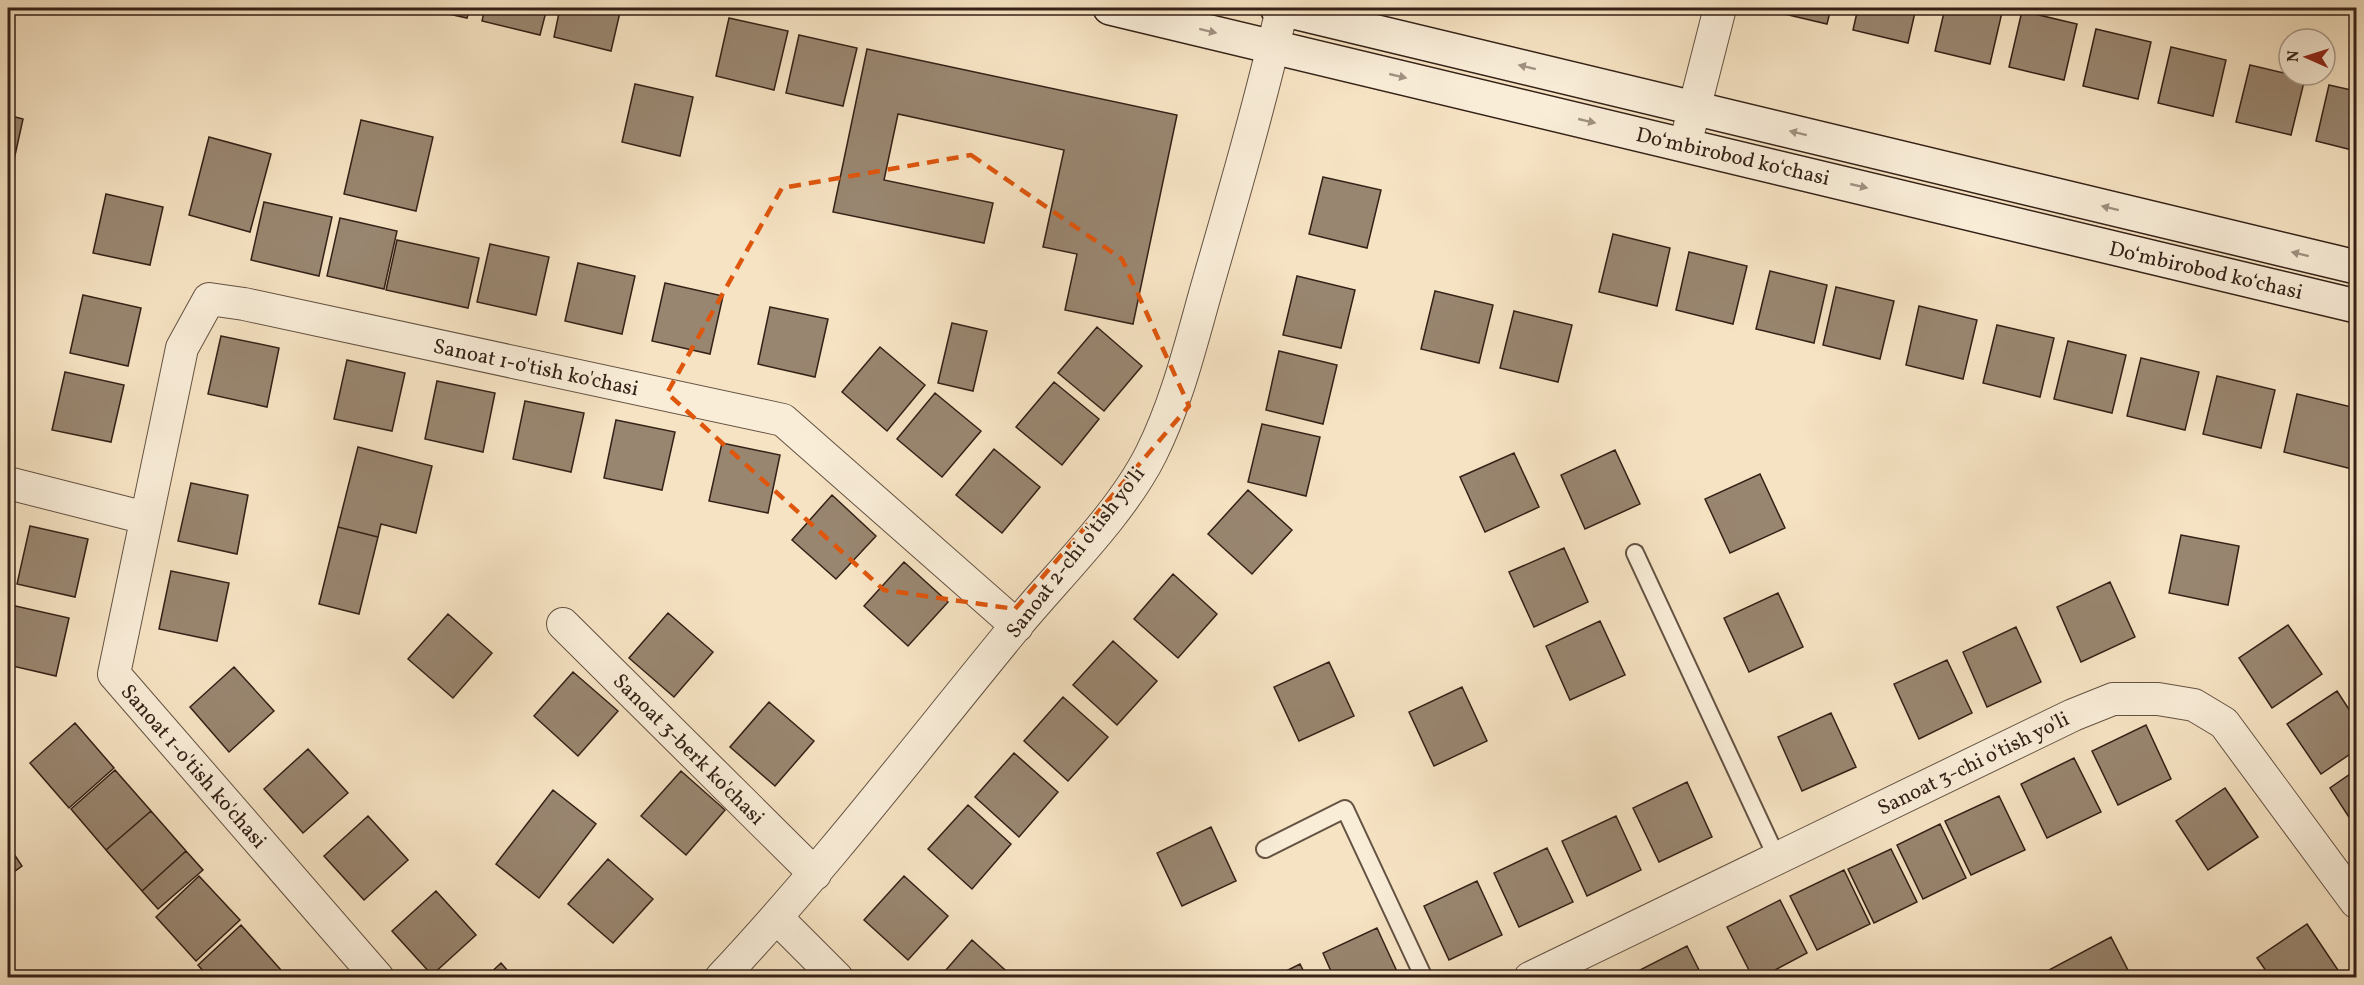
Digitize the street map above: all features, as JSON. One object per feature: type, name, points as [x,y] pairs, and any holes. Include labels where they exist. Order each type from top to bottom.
[{"type":"main road","name":"Doʻmbirobod koʻchasi","points":[[1110,8],[2356,306]]},
{"type":"main road","name":"Doʻmbirobod koʻchasi","points":[[1280,8],[2356,267]]},
{"type":"street","name":"Sanoat 2-chi o'tish yo'li","points":[[721,978],[815,874],[1107,519],[1136,479],[1161,433],[1193,336],[1257,114],[1274,47],[1280,8]]},
{"type":"street","points":[[1686,145],[1720,8]]},
{"type":"street","name":"Sanoat 1-o'tish ko'chasi","points":[[378,978],[114,674],[182,348],[209,299],[244,304],[783,420],[1017,626]]},
{"type":"street","points":[[8,483],[146,518]]},
{"type":"street","name":"Sanoat 3-berk ko'chasi","points":[[562,624],[815,874]]},
{"type":"street","name":"Sanoat 3-chi o'tish yo'li","points":[[1530,978],[2073,715],[2113,699],[2158,699],[2194,705],[2224,723],[2356,902]]},
{"type":"street","points":[[777,918],[837,978]]},
{"type":"lane","points":[[1635,553],[1777,858]]},
{"type":"lane","points":[[1264,849],[1346,809],[1424,978]]},
{"type":"highlighted area","points":[[971,155],[1122,259],[1189,406],[1015,609],[884,590],[667,393],[782,188]]},
{"type":"building","points":[[422,8],[470,8],[467,18]]},
{"type":"building","points":[[485,8],[547,8],[540,35],[482,21]]},
{"type":"building","points":[[560,8],[621,8],[611,51],[554,37]]},
{"type":"building","points":[[1773,8],[1831,8],[1827,24],[1772,11]]},
{"type":"building","points":[[1858,8],[1916,8],[1908,43],[1853,30]]},
{"type":"building","points":[[1945,8],[2003,8],[1990,64],[1935,51]]},
{"type":"building","points":[[2022,11],[2077,24],[2064,80],[2009,67]]},
{"type":"building","points":[[729,18],[788,31],[774,90],[716,76]]},
{"type":"building","points":[[2096,29],[2151,42],[2138,99],[2083,86]]},
{"type":"building","points":[[799,35],[857,48],[843,106],[786,93]]},
{"type":"building","points":[[2171,47],[2226,60],[2213,116],[2158,103]]},
{"type":"building","points":[[867,49],[1177,115],[1133,324],[1065,310],[1077,254],[1043,247],[1064,150],[898,114],[884,180],[993,203],[984,243],[833,212]]},
{"type":"building","points":[[2250,65],[2277,71],[2277,87],[2303,87],[2291,135],[2236,122]]},
{"type":"building","points":[[635,84],[693,97],[680,156],[622,142]]},
{"type":"building","points":[[2329,87],[2356,91],[2356,151],[2316,141]]},
{"type":"building","points":[[8,115],[23,119],[8,187]]},
{"type":"building","points":[[361,120],[433,137],[416,211],[344,194]]},
{"type":"building","points":[[209,137],[271,154],[250,232],[189,215]]},
{"type":"building","points":[[1323,177],[1381,190],[1367,248],[1309,234]]},
{"type":"building","points":[[106,194],[163,207],[150,265],[93,253]]},
{"type":"building","points":[[264,202],[332,217],[319,276],[251,260]]},
{"type":"building","points":[[340,218],[397,231],[384,289],[327,276]]},
{"type":"building","points":[[1613,234],[1670,248],[1657,306],[1599,292]]},
{"type":"building","points":[[397,240],[479,258],[468,308],[386,290]]},
{"type":"building","points":[[490,244],[549,257],[536,315],[477,302]]},
{"type":"building","points":[[1689,252],[1747,266],[1733,324],[1676,310]]},
{"type":"building","points":[[578,263],[635,276],[622,334],[565,321]]},
{"type":"building","points":[[1770,271],[1827,285],[1814,343],[1756,329]]},
{"type":"building","points":[[1297,276],[1355,290],[1341,348],[1283,335]]},
{"type":"building","points":[[665,283],[723,296],[710,354],[652,341]]},
{"type":"building","points":[[1836,287],[1894,301],[1880,359],[1823,345]]},
{"type":"building","points":[[1435,291],[1493,305],[1479,363],[1421,349]]},
{"type":"building","points":[[83,295],[141,308],[128,366],[70,353]]},
{"type":"building","points":[[1919,306],[1977,320],[1963,379],[1906,365]]},
{"type":"building","points":[[770,307],[828,319],[815,377],[758,364]]},
{"type":"building","points":[[1514,311],[1572,325],[1558,382],[1500,368]]},
{"type":"building","points":[[952,323],[987,331],[973,391],[938,383]]},
{"type":"building","points":[[1997,325],[2054,338],[2040,397],[1983,383]]},
{"type":"building","points":[[1097,327],[1142,366],[1104,411],[1058,373]]},
{"type":"building","points":[[221,336],[279,348],[267,407],[208,394]]},
{"type":"building","points":[[2068,341],[2126,355],[2112,413],[2054,399]]},
{"type":"building","points":[[880,347],[925,385],[887,431],[842,392]]},
{"type":"building","points":[[1279,351],[1337,365],[1323,424],[1266,410]]},
{"type":"building","points":[[2141,358],[2199,372],[2185,430],[2127,416]]},
{"type":"building","points":[[347,360],[405,373],[392,431],[334,419]]},
{"type":"building","points":[[65,372],[124,385],[111,442],[52,430]]},
{"type":"building","points":[[2217,376],[2275,390],[2261,448],[2203,434]]},
{"type":"building","points":[[437,381],[495,393],[483,452],[425,439]]},
{"type":"building","points":[[1054,382],[1099,419],[1062,465],[1016,427]]},
{"type":"building","points":[[935,393],[981,431],[942,477],[897,439]]},
{"type":"building","points":[[2297,394],[2356,408],[2356,470],[2284,452]]},
{"type":"building","points":[[525,401],[584,413],[571,472],[513,459]]},
{"type":"building","points":[[616,420],[675,432],[662,490],[604,478]]},
{"type":"building","points":[[1262,424],[1320,437],[1306,496],[1248,482]]},
{"type":"building","points":[[722,443],[780,455],[768,513],[709,501]]},
{"type":"building","points":[[358,447],[432,466],[416,533],[381,524],[378,537],[338,527]]},
{"type":"building","points":[[994,449],[1040,487],[1002,533],[956,495]]},
{"type":"building","points":[[1615,450],[1640,504],[1585,529],[1561,475]]},
{"type":"building","points":[[1514,453],[1539,507],[1485,532],[1460,477]]},
{"type":"building","points":[[1760,474],[1785,528],[1730,553],[1705,499]]},
{"type":"building","points":[[191,483],[248,495],[237,554],[178,541]]},
{"type":"building","points":[[1248,490],[1292,530],[1252,574],[1208,534]]},
{"type":"building","points":[[832,495],[876,536],[836,579],[792,540]]},
{"type":"building","points":[[30,526],[88,539],[75,597],[17,584]]},
{"type":"building","points":[[338,527],[378,537],[359,614],[319,604]]},
{"type":"building","points":[[2181,535],[2239,546],[2228,605],[2169,593]]},
{"type":"building","points":[[1564,548],[1588,602],[1534,627],[1509,572]]},
{"type":"building","points":[[904,562],[948,602],[908,646],[864,606]]},
{"type":"building","points":[[171,571],[229,583],[217,641],[159,629]]},
{"type":"building","points":[[1173,574],[1217,614],[1178,658],[1134,619]]},
{"type":"building","points":[[2110,582],[2135,637],[2081,662],[2057,607]]},
{"type":"building","points":[[1778,593],[1803,647],[1749,672],[1724,618]]},
{"type":"building","points":[[11,605],[69,618],[56,676],[8,665],[8,621]]},
{"type":"building","points":[[668,613],[713,652],[674,697],[629,658]]},
{"type":"building","points":[[448,614],[492,653],[453,698],[408,659]]},
{"type":"building","points":[[1600,621],[1625,675],[1570,700],[1546,646]]},
{"type":"building","points":[[2288,625],[2322,674],[2272,708],[2239,658]]},
{"type":"building","points":[[2016,627],[2041,682],[1987,707],[1963,652]]},
{"type":"building","points":[[1113,641],[1157,681],[1117,725],[1073,685]]},
{"type":"building","points":[[1947,660],[1972,713],[1919,739],[1894,684]]},
{"type":"building","points":[[1329,662],[1354,716],[1299,741],[1274,687]]},
{"type":"building","points":[[234,667],[274,711],[229,752],[190,707]]},
{"type":"building","points":[[573,672],[618,711],[578,756],[534,716]]},
{"type":"building","points":[[1462,687],[1487,741],[1434,766],[1409,712]]},
{"type":"building","points":[[2337,691],[2356,720],[2356,750],[2321,774],[2287,724]]},
{"type":"building","points":[[1063,697],[1108,737],[1068,781],[1024,741]]},
{"type":"building","points":[[769,702],[814,741],[775,786],[730,747]]},
{"type":"building","points":[[1831,713],[1856,767],[1802,791],[1778,737]]},
{"type":"building","points":[[75,723],[114,768],[69,808],[30,763]]},
{"type":"building","points":[[2146,725],[2171,779],[2118,805],[2092,751]]},
{"type":"building","points":[[308,749],[348,793],[303,833],[264,789]]},
{"type":"building","points":[[1014,753],[1058,792],[1019,837],[975,797]]},
{"type":"building","points":[[2074,758],[2101,812],[2047,838],[2021,784]]},
{"type":"building","points":[[115,770],[151,811],[106,850],[71,809]]},
{"type":"building","points":[[2356,770],[2356,828],[2330,788]]},
{"type":"building","points":[[681,771],[725,810],[686,855],[641,816]]},
{"type":"building","points":[[1687,782],[1712,837],[1659,862],[1633,808]]},
{"type":"building","points":[[2225,788],[2258,837],[2208,870],[2176,821]]},
{"type":"building","points":[[553,790],[596,824],[539,898],[496,864]]},
{"type":"building","points":[[1999,796],[2025,850],[1971,875],[1945,821]]},
{"type":"building","points":[[968,805],[1011,844],[972,889],[928,849]]},
{"type":"building","points":[[151,811],[186,851],[142,891],[106,850]]},
{"type":"building","points":[[368,816],[408,860],[364,900],[324,856]]},
{"type":"building","points":[[1616,816],[1641,870],[1587,896],[1562,841]]},
{"type":"building","points":[[1940,824],[1966,878],[1923,899],[1897,845]]},
{"type":"building","points":[[1211,827],[1236,881],[1182,906],[1157,853]]},
{"type":"building","points":[[8,845],[22,866],[8,876]]},
{"type":"building","points":[[1547,848],[1573,902],[1519,927],[1494,873]]},
{"type":"building","points":[[1891,849],[1917,902],[1874,923],[1848,869]]},
{"type":"building","points":[[186,851],[203,870],[158,909],[142,891]]},
{"type":"building","points":[[608,859],[653,899],[613,943],[568,904]]},
{"type":"building","points":[[1844,870],[1870,924],[1817,950],[1790,896]]},
{"type":"building","points":[[199,876],[240,920],[196,961],[156,917]]},
{"type":"building","points":[[904,876],[948,916],[908,960],[864,920]]},
{"type":"building","points":[[1477,881],[1502,935],[1449,960],[1424,906]]},
{"type":"building","points":[[436,891],[476,935],[432,975],[392,931]]},
{"type":"building","points":[[1780,900],[1807,953],[1760,978],[1753,978],[1727,927]]},
{"type":"building","points":[[2307,924],[2340,973],[2334,978],[2271,978],[2257,958]]},
{"type":"building","points":[[241,925],[288,978],[209,978],[198,965]]},
{"type":"building","points":[[1377,928],[1400,978],[1334,978],[1323,953]]},
{"type":"building","points":[[2111,937],[2132,978],[2050,978],[2047,971]]},
{"type":"building","points":[[972,940],[1014,978],[939,978]]},
{"type":"building","points":[[1687,946],[1703,978],[1637,978],[1634,973]]},
{"type":"building","points":[[501,963],[514,978],[485,978]]},
{"type":"building","points":[[1300,964],[1307,978],[1272,978]]}]
